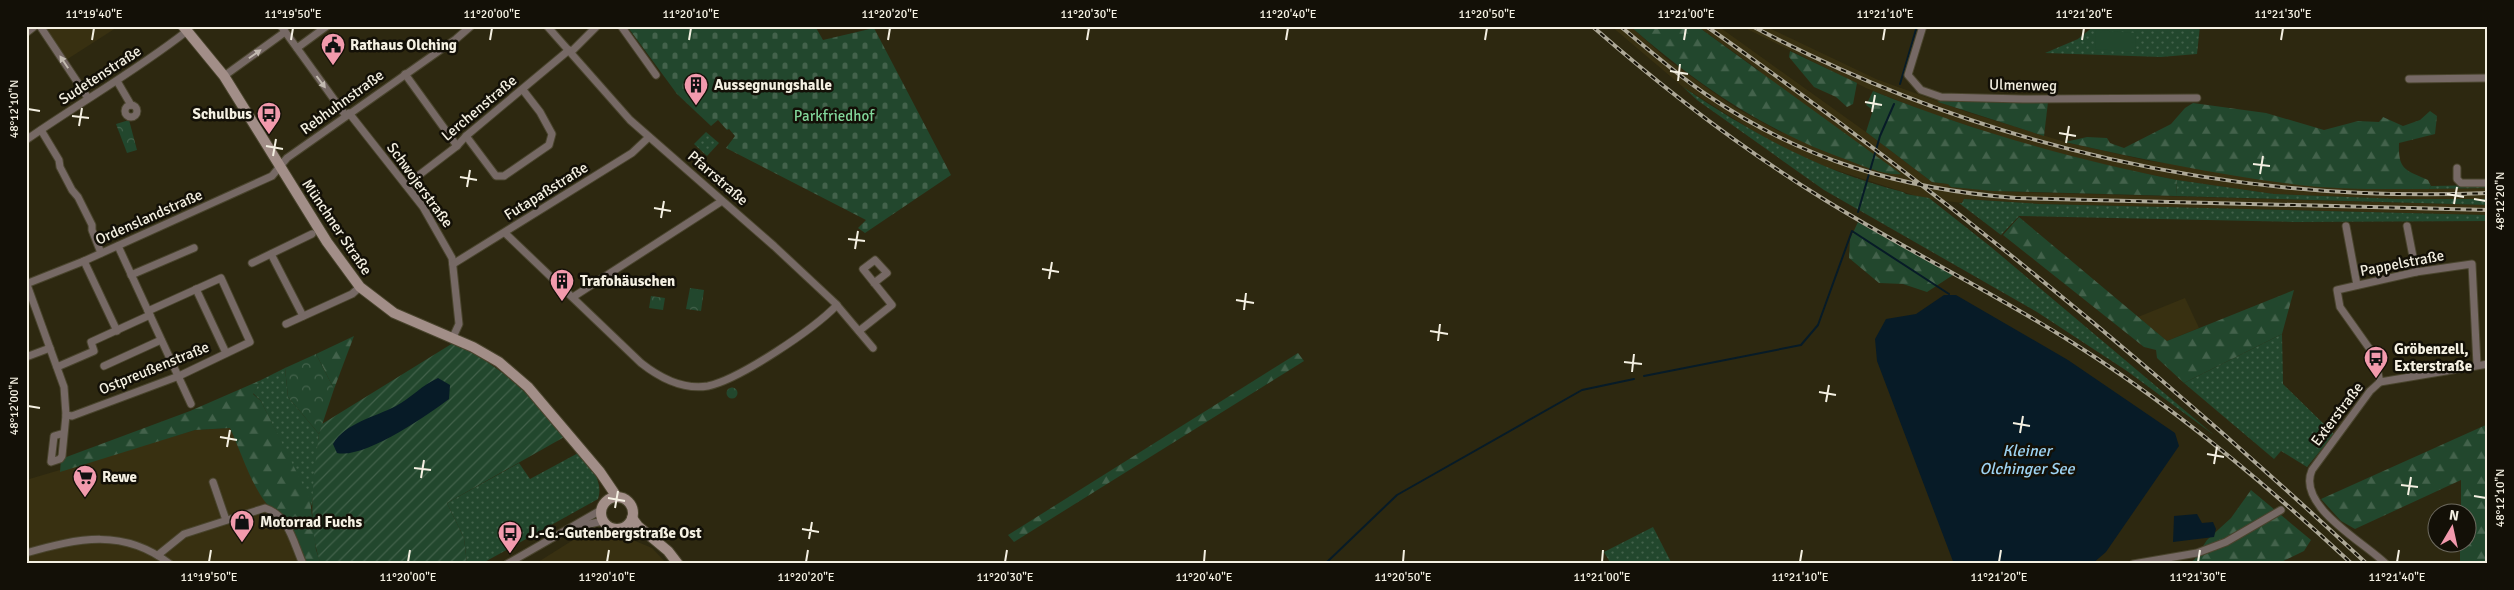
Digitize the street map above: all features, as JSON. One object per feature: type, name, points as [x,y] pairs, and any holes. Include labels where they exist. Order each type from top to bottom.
[{"type":"main road","name":"Münchner Straße","points":[[185,29],[224,76],[326,242],[360,287],[394,313],[453,337],[499,362],[528,387],[600,472],[617,497]]},
{"type":"main road","points":[[600,472],[603,521],[614,529],[629,522]]},
{"type":"main road","points":[[603,506],[617,497],[627,501],[631,505],[629,522]]},
{"type":"main road","points":[[629,522],[676,562]]},
{"type":"street","points":[[26,33],[36,26]]},
{"type":"street","points":[[40,26],[88,98]]},
{"type":"street","points":[[297,48],[327,26]]},
{"type":"street","name":"Rebhuhnstraße","points":[[280,168],[287,158],[471,26]]},
{"type":"street","name":"Pfarrstraße","points":[[547,26],[630,120],[774,246],[837,305],[873,348]]},
{"type":"street","name":"Lerchenstraße","points":[[406,185],[457,146],[466,136],[570,52],[597,26]]},
{"type":"street","points":[[621,26],[656,75]]},
{"type":"street","name":"Ulmenweg","points":[[1923,26],[1908,75],[1921,90],[1941,96],[2023,99],[2197,98]]},
{"type":"street","name":"Sudetenstraße","points":[[26,140],[88,98],[159,54],[185,29]]},
{"type":"street","points":[[224,76],[283,29]]},
{"type":"street","name":"Schwojerstraße","points":[[283,29],[348,115],[406,185],[437,229],[454,264],[459,324],[453,337]]},
{"type":"street","points":[[405,74],[457,146]]},
{"type":"street","points":[[2409,79],[2488,78]]},
{"type":"street","points":[[116,81],[131,105]]},
{"type":"street","points":[[466,136],[496,176],[504,176],[549,145],[552,134],[540,112],[523,90]]},
{"type":"street","points":[[41,130],[92,225],[92,230],[101,253]]},
{"type":"street","name":"Futapaßstraße","points":[[454,264],[632,153],[649,137]]},
{"type":"street","name":"Ordenslandstraße","points":[[27,284],[84,261],[272,176],[280,168]]},
{"type":"street","points":[[2457,168],[2457,178],[2461,183],[2488,183]]},
{"type":"street","points":[[573,296],[722,201]]},
{"type":"street","points":[[2346,226],[2357,285]]},
{"type":"street","points":[[2406,226],[2416,272]]},
{"type":"street","points":[[505,233],[649,370],[666,380],[696,386],[707,386],[728,379],[818,323],[837,305]]},
{"type":"street","points":[[252,263],[312,234]]},
{"type":"street","points":[[118,246],[191,404]]},
{"type":"street","points":[[131,276],[194,248]]},
{"type":"street","points":[[271,254],[303,316]]},
{"type":"street","points":[[84,261],[117,330]]},
{"type":"street","name":"Pappelstraße","points":[[2380,382],[2374,355],[2340,307],[2337,290],[2416,272],[2472,264],[2477,365]]},
{"type":"street","name":"Ostpreußenstraße","points":[[66,415],[72,416],[179,376],[250,342],[221,278],[196,289]]},
{"type":"street","points":[[859,331],[892,305],[874,283]]},
{"type":"street","points":[[27,284],[64,387],[66,415],[64,433]]},
{"type":"street","points":[[286,324],[352,294],[360,287]]},
{"type":"street","points":[[57,367],[94,350],[91,342],[196,289],[226,353]]},
{"type":"street","points":[[104,366],[161,340]]},
{"type":"street","points":[[26,356],[50,348]]},
{"type":"street","name":"Exterstraße","points":[[2386,564],[2320,507],[2312,494],[2310,484],[2312,470],[2370,391],[2380,382],[2488,364]]},
{"type":"street","points":[[213,482],[226,520]]},
{"type":"street","points":[[507,564],[574,528],[603,506]]},
{"type":"street","points":[[158,555],[184,534],[265,508],[276,512],[283,518],[303,564]]},
{"type":"street","points":[[2133,564],[2197,553],[2226,542],[2281,510]]},
{"type":"street","points":[[574,528],[603,521]]},
{"type":"street","points":[[26,553],[77,540],[105,538],[131,542],[158,555],[170,564]]},
{"type":"shaded area","points":[[43,26],[119,26],[66,60]]},
{"type":"shaded area","points":[[1611,26],[1630,26],[1667,59],[1710,90],[1736,108],[1782,133],[1759,70],[1697,26],[1718,26],[1866,132],[1932,182],[1948,184],[1951,187],[2016,192],[2488,205],[2488,215],[2040,204],[1964,199],[1962,203],[1922,198],[1826,167],[1776,145],[1683,87]]},
{"type":"shaded area","points":[[1741,26],[1765,26],[1876,79],[1967,112],[2065,142],[2149,161],[2399,189],[2488,188],[2488,199],[2398,199],[2274,194],[2177,180],[2118,168],[2026,145],[1929,113],[1866,88]]},
{"type":"shaded area","points":[[2185,298],[2199,328],[2167,341],[2138,317]]},
{"type":"shaded area","points":[[230,428],[267,505],[283,513],[288,519],[307,564],[26,564],[26,480],[195,430]]},
{"type":"shaded area","points":[[589,530],[599,536],[633,540],[652,548],[667,564],[535,564]]},
{"type":"green space","name":"Parkfriedhof","points":[[627,26],[815,26],[823,40],[874,28],[951,175],[865,233],[858,228],[866,220],[726,148],[735,136],[718,120],[711,126],[677,94]]},
{"type":"green space","points":[[1630,26],[1697,26],[1901,174],[1882,172],[1819,149],[1761,121],[1706,87]]},
{"type":"green space","points":[[2094,26],[2200,26],[2197,54],[2161,57],[2045,53],[2078,39]]},
{"type":"green space","points":[[2096,30],[2136,33],[2135,52],[2095,49]]},
{"type":"green space","points":[[1790,51],[1857,83],[1853,104],[1847,107],[1836,97],[1814,87],[1789,57]]},
{"type":"green space","points":[[1683,87],[1761,135],[1815,162],[1906,194],[1929,198],[1991,247],[2214,435],[2127,371],[2037,312],[1824,190],[1697,100]]},
{"type":"green space","points":[[1873,91],[1948,119],[2023,143],[2099,163],[2177,180],[2176,196],[1993,191],[1951,187],[1948,184],[1932,182],[1866,132],[1873,110],[1866,105]]},
{"type":"green space","points":[[1940,99],[2048,102],[2044,136],[1938,102]]},
{"type":"green space","points":[[2193,103],[2266,113],[2324,130],[2358,121],[2379,122],[2383,117],[2403,126],[2420,120],[2430,111],[2437,116],[2435,134],[2399,143],[2399,152],[2404,168],[2428,180],[2431,186],[2429,189],[2377,189],[2291,184],[2178,166],[2065,142],[2087,137],[2107,138],[2110,143],[2124,148],[2171,124],[2185,108]]},
{"type":"green space","points":[[129,120],[137,150],[127,153],[116,124]]},
{"type":"green space","points":[[706,132],[719,143],[707,156],[694,144]]},
{"type":"green space","points":[[2177,180],[2274,194],[2398,199],[2488,199],[2488,205],[2176,196]]},
{"type":"green space","points":[[2488,185],[2488,188],[2429,189],[2431,186]]},
{"type":"green space","points":[[1964,199],[2040,204],[2488,215],[2488,221],[2294,222],[2019,216],[2001,235],[1959,203],[1962,203]]},
{"type":"green space","points":[[2019,217],[2167,341],[2294,290],[2282,334],[2184,383],[2157,358],[2156,350],[2144,347],[2003,235]]},
{"type":"green space","points":[[1858,222],[1953,275],[1927,292],[1903,284],[1879,283],[1849,258],[1850,239]]},
{"type":"green space","points":[[690,288],[704,290],[701,311],[686,309]]},
{"type":"green space","points":[[651,296],[665,298],[663,310],[649,308]]},
{"type":"green space","points":[[2282,334],[2283,384],[2334,434],[2307,467],[2281,451],[2274,459],[2184,383]]},
{"type":"green space","points":[[354,336],[334,389],[316,354]]},
{"type":"green space","points":[[453,343],[487,362],[515,383],[566,436],[447,503],[464,538],[467,564],[321,564],[316,549],[312,500],[317,449],[322,424]]},
{"type":"green space","points":[[1298,353],[1304,361],[1014,542],[1008,535]]},
{"type":"green space","points":[[316,354],[334,389],[319,434],[288,397],[285,368]]},
{"type":"green space","points":[[285,368],[288,397],[319,434],[312,506],[261,401],[253,393],[261,380]]},
{"type":"green space","points":[[261,380],[253,394],[261,401],[310,499],[316,550],[321,564],[307,564],[288,519],[268,505],[260,495],[230,428],[195,430],[60,472],[61,459],[190,411]]},
{"type":"green space","points":[[732,387],[738,393],[732,399],[726,393]]},
{"type":"green space","points":[[2488,424],[2488,564],[2460,564],[2460,552],[2476,552],[2476,502],[2461,502],[2461,480],[2355,529],[2341,521],[2321,499]]},
{"type":"green space","points":[[580,452],[598,480],[598,499],[481,564],[467,564],[464,538],[447,503],[519,463],[530,479]]},
{"type":"green space","points":[[2251,490],[2311,540],[2304,551],[2277,564],[2186,564],[2194,560],[2207,540],[2231,518]]},
{"type":"green space","points":[[1653,527],[1672,564],[1611,564],[1604,552]]},
{"type":"water","name":"Kleiner Olchinger See","points":[[1944,295],[1956,295],[2068,360],[2175,433],[2179,446],[2106,552],[2092,564],[1954,564],[1877,361],[1875,339],[1886,319],[1916,314]]},
{"type":"water","points":[[438,378],[450,385],[449,399],[411,425],[379,443],[349,453],[337,453],[333,444],[345,431],[361,421],[396,406]]},
{"type":"water","points":[[2197,514],[2202,523],[2213,522],[2216,529],[2214,537],[2173,542],[2174,516]]},
{"type":"waterway","points":[[1900,84],[1917,26]]},
{"type":"waterway","points":[[1858,212],[1880,136],[1894,104]]},
{"type":"waterway","points":[[1644,376],[1801,345],[1818,325],[1852,231],[1949,294]]},
{"type":"waterway","points":[[1325,564],[1397,495],[1582,390],[1634,379]]},
{"type":"railway","points":[[1592,26],[1705,118],[1794,181],[2042,324],[2147,393],[2252,475],[2352,564]]},
{"type":"railway","points":[[1620,26],[1673,70],[1743,118],[1816,154],[1854,168],[1893,179],[1974,194],[2016,198],[2488,210]]},
{"type":"railway","points":[[1706,26],[1878,152],[2046,283],[2209,421],[2367,564]]},
{"type":"railway","points":[[1752,26],[1838,68],[1926,104],[2017,134],[2109,159],[2202,177],[2297,188],[2392,194],[2488,193]]},
{"type":"place","name":"Rathaus Olching","points":[[333,66]]},
{"type":"place","name":"Aussegnungshalle","points":[[696,106]]},
{"type":"place","name":"Schulbus","points":[[269,135]]},
{"type":"place","name":"Trafohäuschen","points":[[562,302]]},
{"type":"place","name":"Gröbenzell, Exterstraße","points":[[2376,379]]},
{"type":"place","name":"Rewe","points":[[85,498]]},
{"type":"place","name":"Motorrad Fuchs","points":[[242,543]]},
{"type":"place","name":"J.-G.-Gutenbergstraße Ost","points":[[510,554]]}]
